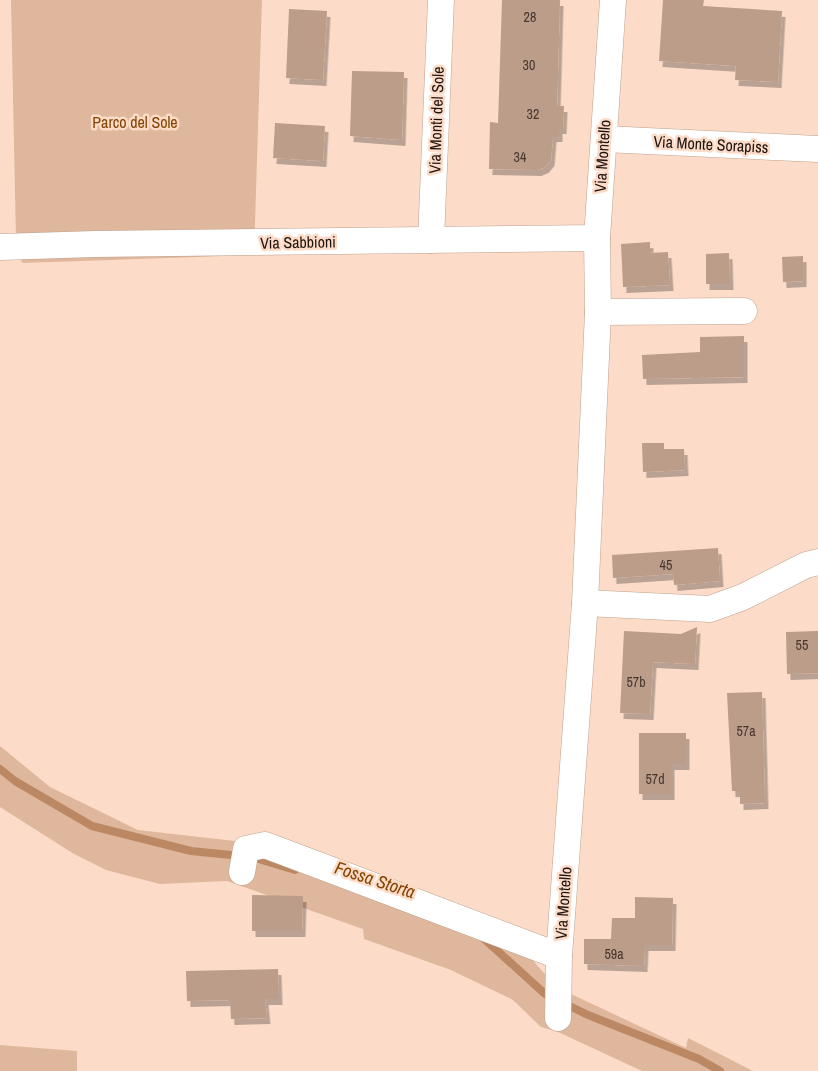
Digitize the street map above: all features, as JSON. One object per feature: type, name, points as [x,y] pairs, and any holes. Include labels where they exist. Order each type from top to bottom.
[{"type":"street","name":"Via Monti del Sole","points":[[431,240],[441,0]]},
{"type":"street","name":"Via Montello","points":[[244,860],[264,845],[559,956],[585,603],[598,312],[597,238],[613,0]]},
{"type":"street","name":"Via Monte Sorapiss","points":[[604,138],[818,149]]},
{"type":"street","name":"Via Sabbioni","points":[[0,247],[95,243],[597,238]]},
{"type":"street","points":[[598,312],[744,311]]},
{"type":"street","points":[[585,603],[710,609],[743,597],[806,565],[818,562]]},
{"type":"street","points":[[558,1016],[559,956]]},
{"type":"green space","name":"Parco del Sole","points":[[11,0],[262,0],[254,255],[22,263],[16,241]]},
{"type":"green space","points":[[0,746],[50,787],[138,830],[235,841],[254,839],[529,956],[556,987],[686,1048],[688,1038],[753,1071],[642,1071],[558,1032],[541,1027],[513,1000],[451,970],[364,939],[363,929],[227,881],[160,884],[106,870],[74,854],[0,807]]},
{"type":"green space","points":[[0,1045],[77,1051],[77,1071],[0,1071]]},
{"type":"building","points":[[502,0],[560,0],[557,106],[564,106],[563,128],[559,128],[559,136],[553,136],[551,160],[545,167],[538,170],[489,169],[490,122],[498,123]]},
{"type":"building","points":[[663,0],[704,0],[703,6],[782,11],[778,82],[735,80],[736,66],[659,61]]},
{"type":"building","points":[[289,9],[327,11],[323,80],[286,78]]},
{"type":"building","points":[[352,71],[404,72],[402,140],[350,136]]},
{"type":"building","points":[[275,123],[325,126],[323,161],[273,158]]},
{"type":"building","points":[[650,242],[650,253],[668,252],[670,285],[623,287],[621,244]]},
{"type":"building","points":[[729,253],[730,284],[706,284],[706,254]]},
{"type":"building","points":[[803,256],[803,281],[783,282],[782,257]]},
{"type":"building","points":[[744,336],[744,377],[643,379],[642,355],[700,352],[700,337]]},
{"type":"building","points":[[642,443],[664,443],[664,449],[684,449],[685,470],[643,472]]},
{"type":"building","points":[[718,548],[720,581],[674,585],[673,574],[613,578],[612,555]]},
{"type":"building","points":[[697,627],[695,664],[653,662],[650,714],[620,713],[624,631],[681,634]]},
{"type":"building","points":[[818,631],[818,673],[787,674],[786,632]]},
{"type":"building","points":[[762,692],[765,803],[740,804],[740,791],[732,791],[727,693]]},
{"type":"building","points":[[639,733],[686,733],[686,764],[671,764],[671,794],[639,794]]},
{"type":"building","points":[[252,895],[303,896],[302,931],[252,931]]},
{"type":"building","points":[[635,897],[673,898],[672,945],[645,945],[644,966],[584,964],[584,939],[611,939],[612,918],[635,918]]},
{"type":"building","points":[[278,969],[279,999],[265,999],[267,1018],[231,1019],[230,1000],[187,1001],[186,971]]},
{"type":"waterway","name":"Fossa Storta","points":[[0,769],[15,781],[92,826],[191,851],[241,856]]},
{"type":"waterway","name":"Fossa Storta","points":[[252,857],[295,870]]},
{"type":"waterway","name":"Fossa Storta","points":[[481,936],[545,994],[588,1015],[699,1059],[720,1071]]}]
